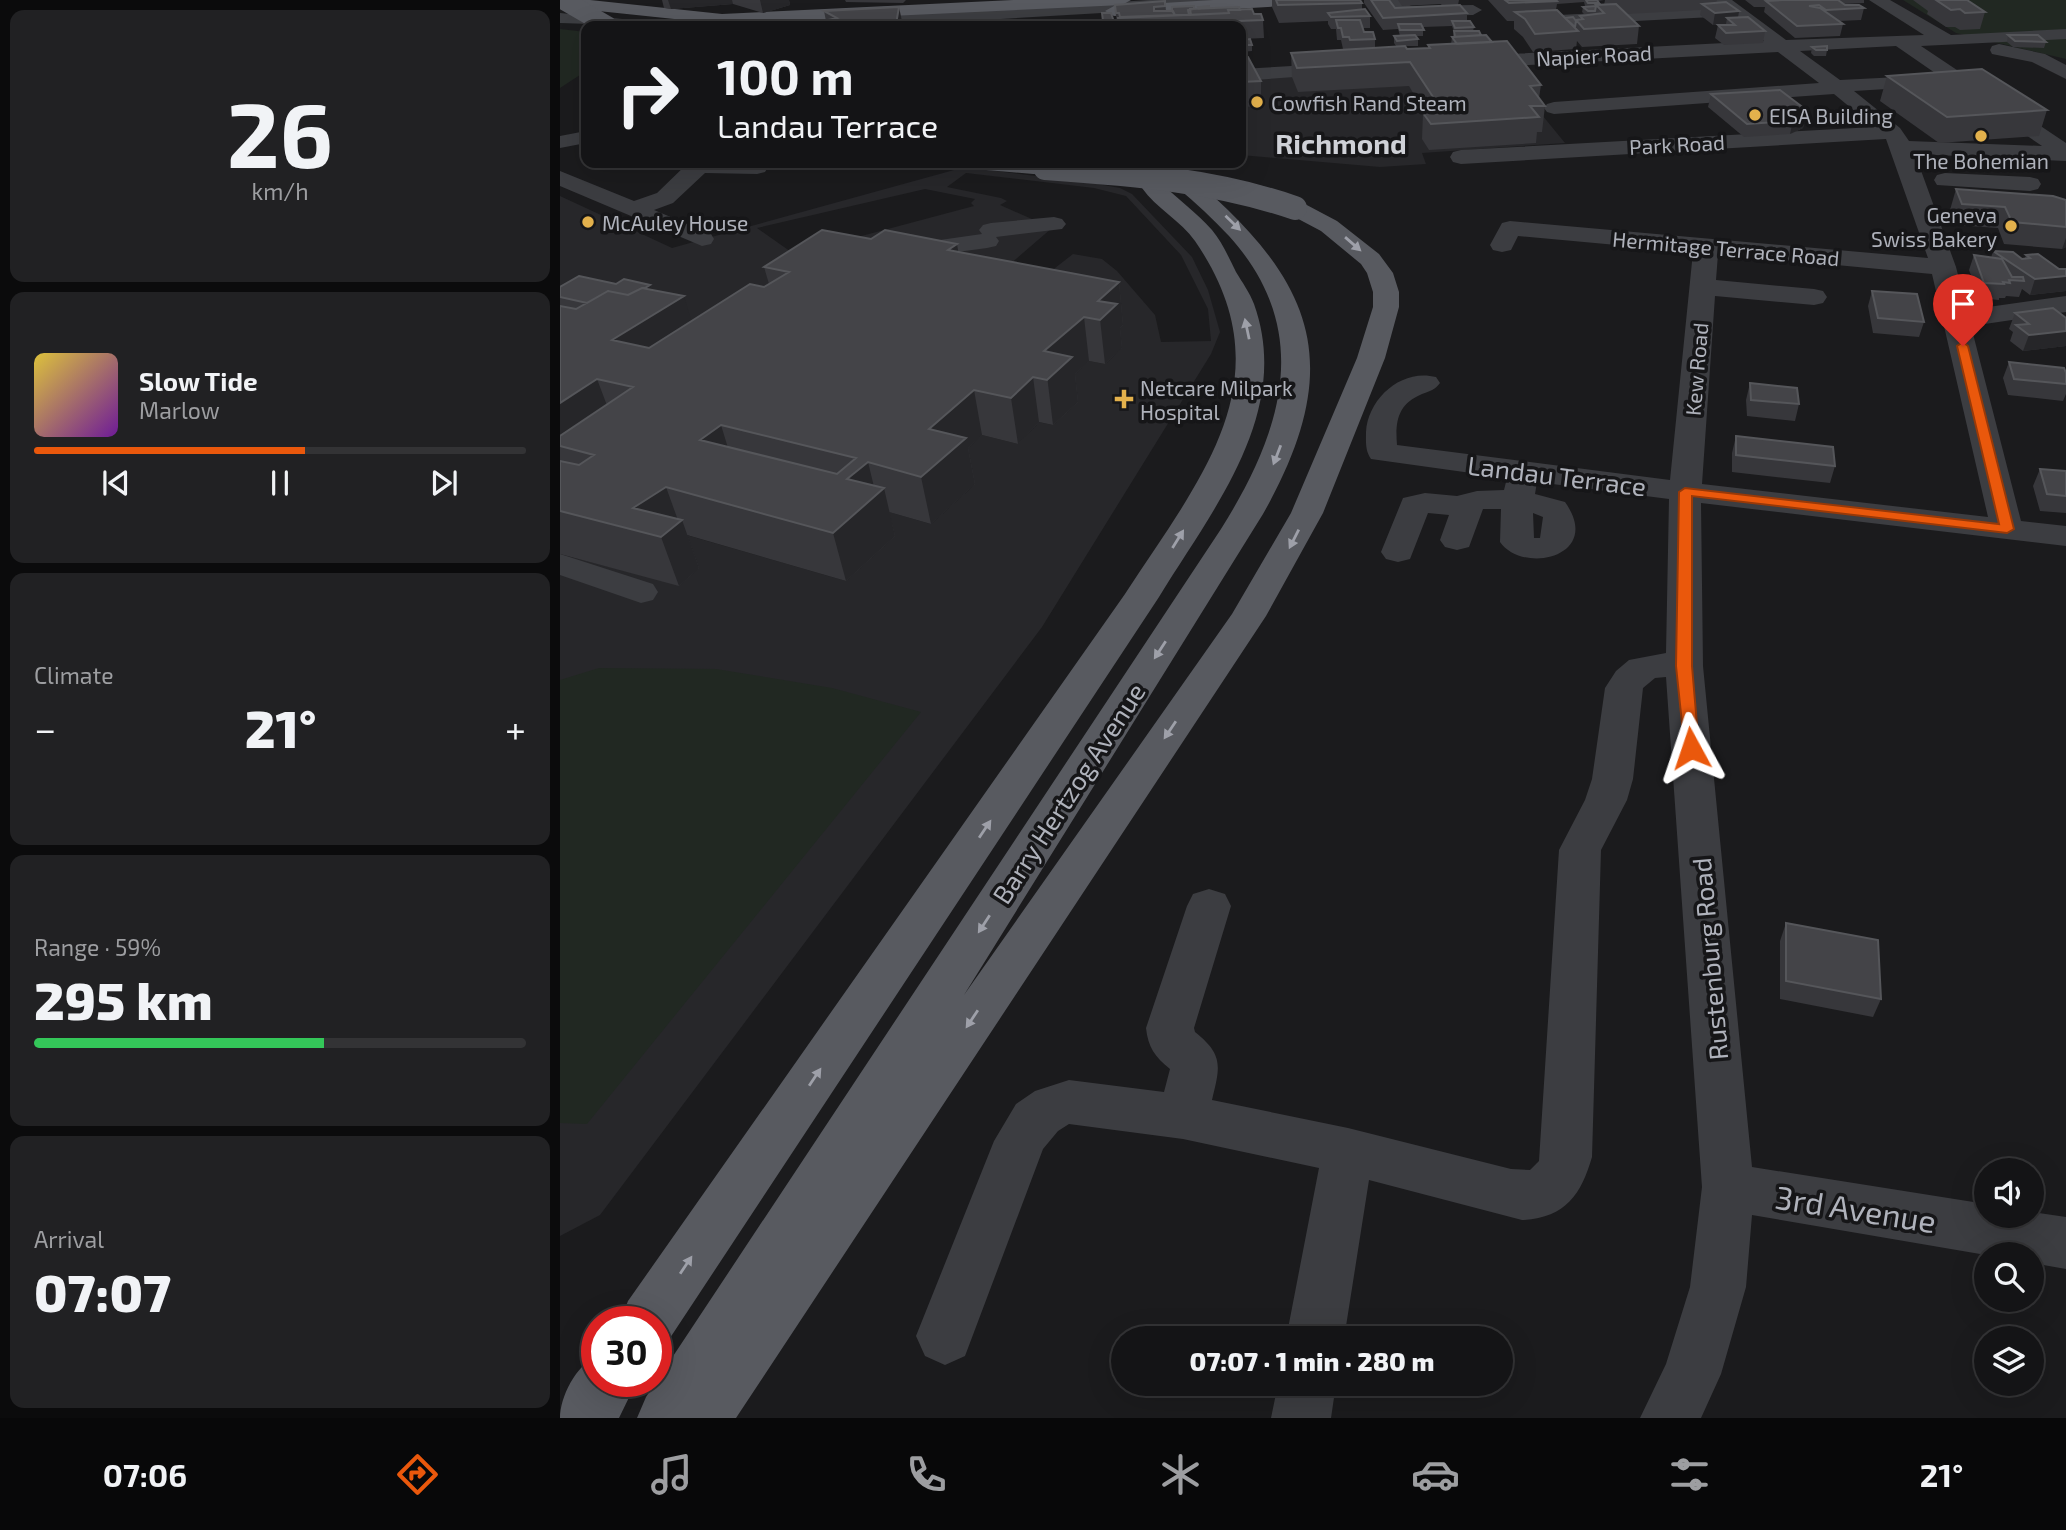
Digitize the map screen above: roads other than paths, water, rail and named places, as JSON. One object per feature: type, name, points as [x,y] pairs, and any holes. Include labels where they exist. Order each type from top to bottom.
[{"type":"main road","points":[[917,18],[969,0]]},
{"type":"main road","points":[[1033,11],[1122,0]]},
{"type":"main road","points":[[562,1],[712,19],[825,6],[868,18],[917,18],[1300,0]]},
{"type":"main road","points":[[562,1],[599,21]]},
{"type":"main road","points":[[859,21],[868,18],[1001,13]]},
{"type":"main road","points":[[560,23],[581,25]]},
{"type":"main road","points":[[700,1418],[765,1327],[1248,616],[1307,513],[1371,358],[1382,323],[1386,292],[1380,274],[1349,240],[1295,208],[1214,183],[1045,168]]},
{"type":"main road","name":"Barry Hertzog Avenue","points":[[658,1306],[1134,608],[1213,484],[1233,445],[1241,422],[1251,372],[1250,342],[1241,303],[1204,236],[1131,168]]},
{"type":"main road","name":"Barry Hertzog Avenue","points":[[667,1418],[1161,648],[1261,490],[1273,464],[1288,426],[1294,398],[1296,352],[1288,313],[1278,288],[1248,239],[1229,219],[1168,168]]},
{"type":"main road","points":[[584,1418],[598,1397]]},
{"type":"street","points":[[1033,11],[1239,0]]},
{"type":"street","points":[[1389,0],[1408,11],[1473,10]]},
{"type":"street","points":[[1878,0],[1947,41],[2029,55],[2066,73]]},
{"type":"street","points":[[1559,20],[1634,21],[1729,6],[1837,87],[1898,139],[1942,267],[2007,529]]},
{"type":"street","points":[[874,21],[1001,13]]},
{"type":"street","points":[[560,18],[591,21]]},
{"type":"street","points":[[1947,41],[2066,34]]},
{"type":"street","points":[[1500,39],[1518,59]]},
{"type":"street","points":[[1900,40],[2066,153]]},
{"type":"street","name":"Napier Road","points":[[1449,63],[1900,40],[1947,41]]},
{"type":"street","points":[[1246,75],[1367,68]]},
{"type":"street","points":[[1554,108],[1936,80]]},
{"type":"street","points":[[560,142],[581,138]]},
{"type":"street","name":"Park Road","points":[[1461,157],[1692,143],[1898,139],[2024,166],[2066,153]]},
{"type":"street","points":[[1692,143],[1712,156],[1791,151],[1872,153]]},
{"type":"street","points":[[1963,196],[2039,200],[2024,166]]},
{"type":"street","points":[[1942,171],[2066,166]]},
{"type":"street","points":[[633,210],[665,198],[695,168]]},
{"type":"street","points":[[560,178],[702,239]]},
{"type":"street","points":[[933,274],[923,270],[929,261],[945,254],[1054,223]]},
{"type":"street","name":"Hermitage Terrace Road","points":[[1506,236],[1706,247],[1942,267]]},
{"type":"street","points":[[885,257],[955,244],[984,242]]},
{"type":"street","name":"Kew Road","points":[[1685,492],[1706,247]]},
{"type":"street","points":[[1703,287],[1814,298]]},
{"type":"street","points":[[1956,320],[2066,304]]},
{"type":"street","name":"Landau Terrace","points":[[1426,383],[1398,392],[1388,404],[1382,423],[1382,452],[1502,489],[1685,492],[2066,536]]},
{"type":"street","points":[[1457,540],[1502,489]]},
{"type":"street","points":[[1398,552],[1414,505],[1502,489]]},
{"type":"street","name":"Rustenburg Road","points":[[1670,1418],[1692,1374],[1717,1287],[1728,1187],[1684,666],[1685,492]]},
{"type":"street","points":[[560,564],[641,593]]},
{"type":"street","points":[[945,1336],[1020,1142],[1035,1118],[1055,1105],[1069,1102],[1183,1117],[1348,1151],[1525,1196],[1541,1193],[1554,1184],[1562,1173],[1566,1157],[1580,850],[1589,826],[1608,795],[1616,762],[1624,688],[1629,679],[1643,668],[1655,665],[1684,666]]},
{"type":"street","points":[[1183,1117],[1195,1067],[1193,1059],[1172,1042],[1170,1028],[1209,906]]},
{"type":"street","points":[[1317,1326],[1348,1151]]},
{"type":"street","name":"3rd Avenue","points":[[1728,1187],[2066,1243]]},
{"type":"street","points":[[1301,1418],[1305,1396]]},
{"type":"place","name":"Cowfish Rand Steam","points":[[1257,102]]},
{"type":"place","name":"EISA Building","points":[[1755,115]]},
{"type":"place","name":"The Bohemian","points":[[1981,136]]},
{"type":"place","name":"McAuley House","points":[[588,222]]},
{"type":"place","name":"Geneva Swiss Bakery","points":[[2011,226]]},
{"type":"place","name":"Netcare Milpark Hospital","points":[[1124,399]]},
{"type":"district","name":"Richmond","points":[[1341,143]]}]
